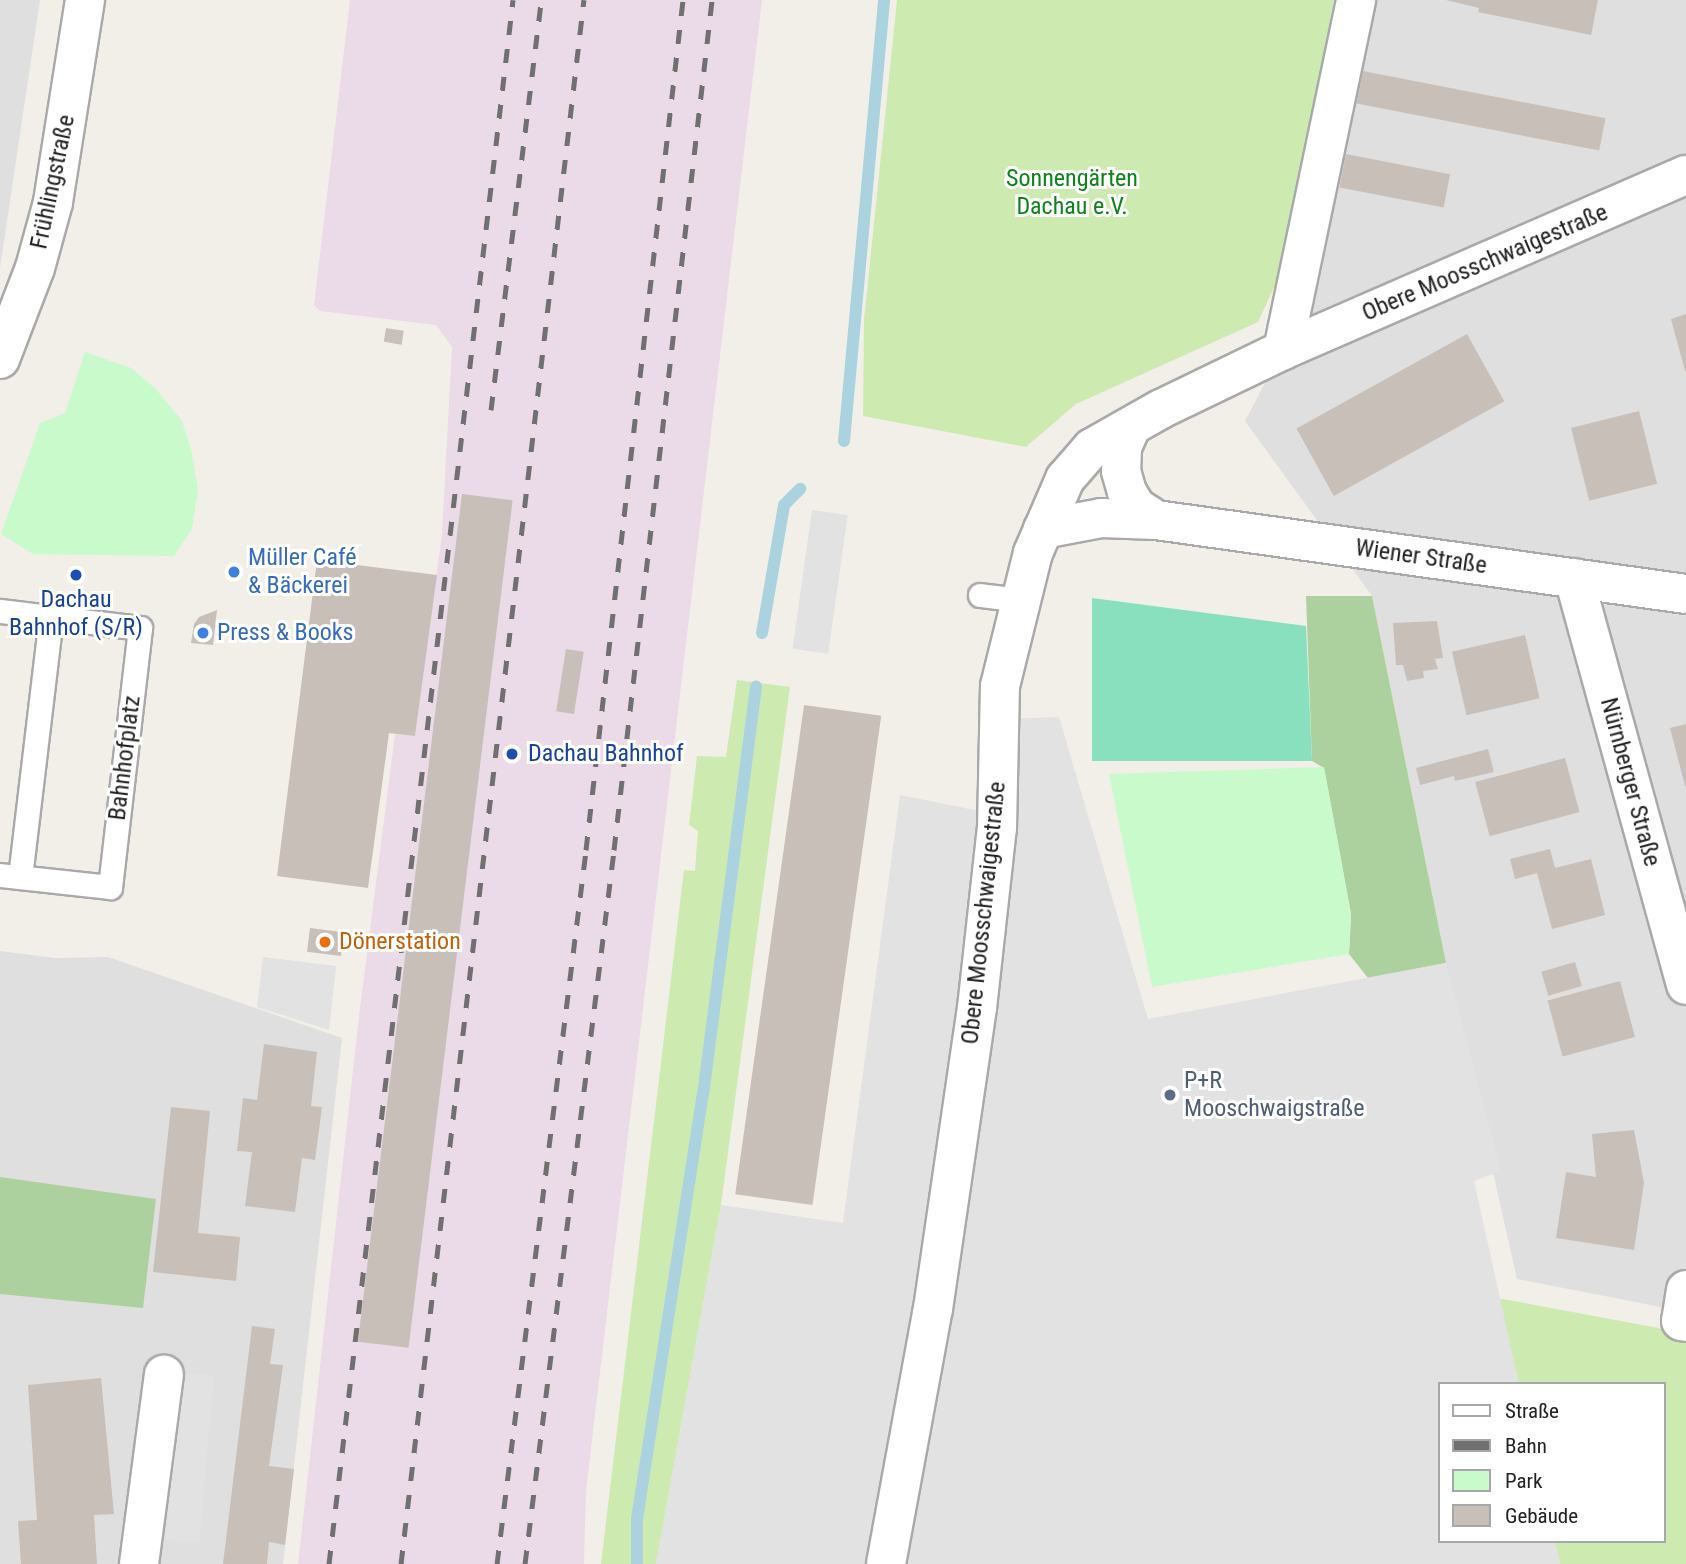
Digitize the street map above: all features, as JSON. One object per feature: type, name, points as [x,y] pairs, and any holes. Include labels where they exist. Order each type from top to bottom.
[{"type":"street","name":"Frühlingstraße","points":[[4,340],[34,268],[53,202],[85,0]]},
{"type":"street","points":[[1283,350],[1356,0]]},
{"type":"street","name":"Obere Moosschwaigestraße","points":[[886,1564],[933,1309],[977,1008],[998,828],[1000,686],[1021,600],[1043,528],[1065,479],[1092,448],[1283,350],[1686,175]]},
{"type":"street","points":[[1131,427],[1122,447],[1121,471],[1127,492],[1136,507],[1156,520]]},
{"type":"street","name":"Wiener Straße","points":[[1043,528],[1101,518],[1156,520],[1686,594]]},
{"type":"street","name":"Nürnberger Straße","points":[[1574,578],[1686,985]]},
{"type":"street","points":[[1686,1290],[1681,1321],[1686,1322]]},
{"type":"street","points":[[139,1564],[164,1375]]},
{"type":"lane","points":[[981,595],[1021,600]]},
{"type":"lane","name":"Bahnhofplatz","points":[[0,611],[51,617],[140,628],[110,887],[10,876],[51,617]]},
{"type":"shaded area","points":[[0,0],[40,0],[0,268]]},
{"type":"shaded area","points":[[350,0],[762,0],[586,1491],[584,1564],[298,1564],[359,1016],[395,734],[415,736],[442,534],[452,347],[436,325],[320,311],[314,305]]},
{"type":"shaded area","points":[[1358,0],[1686,0],[1686,1312],[1517,1279],[1446,963],[1372,596],[1245,421],[1313,292]]},
{"type":"shaded area","points":[[812,510],[848,515],[828,654],[793,649]]},
{"type":"shaded area","name":"P+R Mooschwaigstraße","points":[[1059,717],[1148,1019],[1446,963],[1501,1171],[1474,1181],[1519,1382],[1438,1382],[1438,1543],[1555,1543],[1560,1564],[656,1564],[721,1205],[843,1223],[900,795],[999,815],[1002,719]]},
{"type":"shaded area","points":[[0,951],[56,958],[108,957],[342,1038],[283,1564],[0,1564]]},
{"type":"shaded area","points":[[263,957],[336,966],[329,1030],[257,1007]]},
{"type":"shaded area","points":[[180,1373],[214,1376],[199,1543],[165,1540]]},
{"type":"green space","name":"Sonnengärten Dachau e.V.","points":[[897,0],[1334,0],[1283,268],[1258,322],[1076,404],[1026,447],[863,416],[864,320]]},
{"type":"green space","points":[[85,352],[131,368],[156,389],[182,421],[192,453],[198,490],[192,529],[174,556],[33,554],[1,534],[40,423],[65,413]]},
{"type":"green space","points":[[1306,596],[1372,596],[1446,963],[1368,978],[1349,954],[1351,914],[1324,768],[1312,761]]},
{"type":"green space","points":[[1092,598],[1306,626],[1312,761],[1092,761]]},
{"type":"green space","points":[[737,680],[790,687],[721,1205],[656,1564],[601,1564],[684,870],[695,871],[698,831],[689,825],[697,756],[726,757]]},
{"type":"green space","points":[[1324,767],[1351,914],[1349,954],[1152,987],[1109,774]]},
{"type":"green space","points":[[0,1177],[156,1199],[143,1308],[0,1294]]},
{"type":"green space","points":[[1497,1298],[1686,1333],[1686,1564],[1560,1564],[1555,1543],[1665,1543],[1665,1382],[1517,1382]]},
{"type":"building","points":[[1446,0],[1598,0],[1591,35],[1478,12],[1479,8]]},
{"type":"building","points":[[1363,71],[1605,118],[1599,151],[1357,103]]},
{"type":"building","points":[[1346,154],[1450,174],[1444,208],[1340,187]]},
{"type":"building","points":[[1686,314],[1686,371],[1685,371],[1671,319]]},
{"type":"building","points":[[386,328],[404,331],[402,345],[384,342]]},
{"type":"building","points":[[1467,334],[1504,401],[1334,496],[1296,429]]},
{"type":"building","points":[[1639,411],[1657,484],[1589,501],[1571,428]]},
{"type":"building","points":[[462,494],[513,500],[409,1348],[358,1342]]},
{"type":"building","points":[[317,560],[437,575],[415,736],[389,733],[368,888],[277,876]]},
{"type":"building","name":"Press & Books","points":[[217,610],[213,645],[191,643],[194,624],[199,617]]},
{"type":"building","points":[[1437,621],[1443,658],[1435,659],[1438,669],[1423,671],[1424,678],[1407,681],[1403,665],[1396,665],[1393,623]]},
{"type":"building","points":[[1525,635],[1540,698],[1467,715],[1452,652]]},
{"type":"building","points":[[566,649],[584,652],[574,714],[556,711]]},
{"type":"building","points":[[804,705],[881,716],[812,1205],[735,1194]]},
{"type":"building","points":[[1686,724],[1686,786],[1685,786],[1670,728]]},
{"type":"building","points":[[1488,749],[1494,772],[1455,781],[1454,776],[1420,785],[1416,768]]},
{"type":"building","points":[[1565,758],[1579,812],[1490,836],[1475,782]]},
{"type":"building","points":[[1550,849],[1555,868],[1591,859],[1605,915],[1552,929],[1537,873],[1515,879],[1510,859]]},
{"type":"building","name":"Dönerstation","points":[[310,928],[344,932],[341,956],[307,952]]},
{"type":"building","points":[[1575,962],[1582,986],[1548,996],[1541,972]]},
{"type":"building","points":[[1620,981],[1635,1037],[1563,1056],[1548,1000]]},
{"type":"building","points":[[264,1044],[317,1052],[311,1106],[322,1107],[315,1160],[302,1158],[295,1212],[245,1206],[252,1152],[237,1151],[243,1098],[257,1100]]},
{"type":"building","points":[[171,1107],[210,1111],[198,1233],[240,1237],[236,1281],[153,1272]]},
{"type":"building","points":[[1634,1130],[1644,1183],[1634,1250],[1556,1238],[1566,1172],[1596,1177],[1592,1134]]},
{"type":"building","points":[[252,1326],[275,1329],[270,1364],[283,1365],[269,1466],[294,1469],[285,1545],[269,1542],[267,1564],[223,1564]]},
{"type":"building","points":[[101,1378],[114,1514],[94,1515],[97,1564],[21,1564],[18,1521],[37,1520],[28,1385]]},
{"type":"waterway","points":[[844,441],[884,0]]},
{"type":"waterway","points":[[762,633],[784,505],[800,489]]},
{"type":"waterway","points":[[637,1564],[637,1519],[703,1095],[756,686]]},
{"type":"railway","points":[[329,1564],[513,0]]},
{"type":"railway","points":[[491,410],[541,0]]},
{"type":"railway","points":[[401,1564],[584,0]]},
{"type":"railway","points":[[497,1564],[586,850],[683,0]]},
{"type":"railway","points":[[525,1564],[614,850],[712,0]]},
{"type":"place","name":"Müller Café & Bäckerei","points":[[234,572]]},
{"type":"place","name":"Dachau Bahnhof (S/R)","points":[[76,575]]},
{"type":"place","name":"Press & Books","points":[[203,633]]},
{"type":"place","name":"Dachau Bahnhof","points":[[512,754]]},
{"type":"place","name":"Dönerstation","points":[[325,942]]},
{"type":"place","name":"P+R Mooschwaigstraße","points":[[1170,1095]]}]
